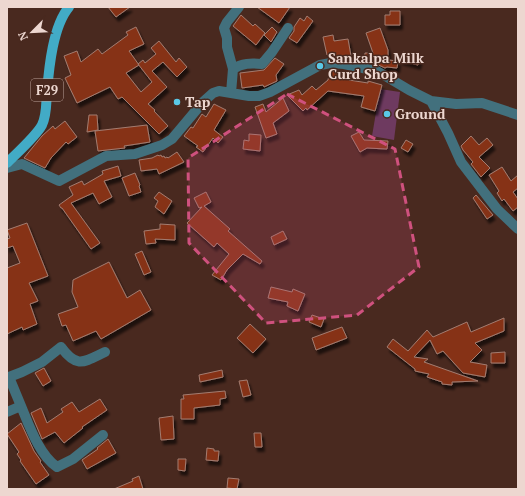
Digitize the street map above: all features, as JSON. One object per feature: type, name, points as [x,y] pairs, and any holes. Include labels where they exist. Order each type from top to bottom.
[{"type":"main road","name":"F29","points":[[7,163],[42,126],[45,116],[49,65],[56,32],[69,7]]},
{"type":"street","points":[[231,93],[233,69],[226,47],[227,38],[224,28],[239,7]]},
{"type":"street","points":[[233,69],[240,64],[262,64],[288,28]]},
{"type":"street","points":[[7,168],[22,164],[59,181],[106,156],[136,154],[162,145],[172,139],[213,93],[219,91],[249,96],[259,96],[270,92],[320,65],[331,63],[344,64],[377,71],[431,101],[456,104],[482,103],[501,108],[518,115]]},
{"type":"street","points":[[431,101],[448,133],[460,162],[497,209],[518,229]]},
{"type":"street","points":[[104,434],[73,459],[57,467],[52,464],[34,440],[9,377],[42,362],[61,348],[68,358],[76,362],[91,359],[105,352]]},
{"type":"street","points":[[7,412],[21,406]]},
{"type":"highlighted area","points":[[287,94],[395,149],[419,267],[357,315],[266,323],[189,243],[188,158]]},
{"type":"shaded area","name":"Ground","points":[[380,89],[400,92],[394,140],[372,136]]},
{"type":"building","points":[[108,7],[130,7],[116,17]]},
{"type":"building","points":[[257,7],[290,7],[279,23]]},
{"type":"building","points":[[390,11],[400,11],[400,25],[385,25],[385,15],[390,15]]},
{"type":"building","points":[[241,15],[253,26],[255,24],[265,33],[256,45],[233,26]]},
{"type":"building","points":[[307,16],[313,21],[297,43],[289,38],[300,18],[304,21]]},
{"type":"building","points":[[136,27],[144,44],[129,51],[138,64],[143,60],[145,63],[156,54],[151,48],[159,41],[176,62],[179,58],[187,67],[177,77],[163,62],[152,71],[167,87],[148,104],[168,126],[159,134],[122,97],[118,99],[110,87],[77,103],[65,78],[71,75],[64,56],[77,51],[81,62],[98,49],[102,54],[128,35],[126,32]],"holes":[[[139,65],[152,82],[141,92],[126,73]]]},
{"type":"building","points":[[272,27],[277,32],[271,42],[264,35]]},
{"type":"building","points":[[380,28],[388,50],[388,60],[398,61],[397,68],[385,68],[372,62],[364,62],[365,53],[373,53],[366,33]]},
{"type":"building","points":[[333,35],[334,41],[348,39],[351,56],[332,57],[333,54],[327,55],[323,37]]},
{"type":"building","points":[[403,52],[420,57],[418,65],[400,60]]},
{"type":"building","points":[[275,58],[284,64],[276,75],[277,81],[264,87],[263,85],[242,88],[240,73],[264,70]]},
{"type":"building","points":[[330,70],[350,76],[349,80],[368,83],[368,81],[382,85],[375,111],[361,107],[364,96],[328,91],[307,110],[306,108],[303,111],[287,95],[299,90],[302,95],[312,86],[316,90],[328,80]]},
{"type":"building","points":[[283,98],[289,111],[273,123],[277,134],[266,138],[255,107],[263,104],[266,112]]},
{"type":"building","points":[[214,104],[226,110],[214,130],[223,137],[218,143],[213,138],[203,152],[196,147],[198,146],[184,136],[191,127],[193,128],[202,114],[206,117]]},
{"type":"building","points":[[89,115],[97,115],[98,130],[87,132]]},
{"type":"building","points":[[65,121],[77,137],[68,144],[66,142],[51,158],[45,168],[24,158],[42,136],[53,126],[55,129]]},
{"type":"building","points":[[147,125],[150,142],[124,146],[125,148],[98,151],[95,131]]},
{"type":"building","points":[[359,132],[364,140],[388,141],[387,149],[367,148],[360,152],[351,136]]},
{"type":"building","points":[[249,134],[261,135],[260,151],[243,149],[244,140],[249,141]]},
{"type":"building","points":[[471,136],[479,145],[487,138],[493,145],[479,157],[490,168],[481,177],[471,164],[473,162],[461,146]]},
{"type":"building","points":[[406,140],[413,144],[408,152],[401,148]]},
{"type":"building","points":[[177,152],[184,162],[159,174],[157,169],[141,171],[139,160],[152,158],[158,155],[168,158]]},
{"type":"building","points":[[118,166],[121,176],[104,181],[112,197],[99,204],[93,193],[71,203],[100,243],[91,249],[59,205],[73,195],[69,187],[82,181],[84,185],[103,174],[102,171]]},
{"type":"building","points":[[502,167],[511,181],[518,175],[518,188],[513,192],[518,199],[518,207],[513,211],[504,199],[502,201],[497,193],[499,191],[489,175]]},
{"type":"building","points":[[135,173],[141,192],[129,196],[122,178]]},
{"type":"building","points":[[159,192],[172,201],[164,214],[155,207],[158,201],[154,198]]},
{"type":"building","points":[[206,192],[211,202],[204,206],[230,229],[228,231],[262,261],[260,264],[243,254],[227,270],[221,280],[212,275],[229,254],[217,243],[214,247],[187,223],[202,207],[199,208],[194,198]]},
{"type":"building","points":[[476,195],[493,215],[487,219],[473,198]]},
{"type":"building","points":[[27,223],[48,276],[29,283],[38,301],[30,304],[37,324],[23,330],[22,327],[7,334],[7,268],[20,263],[13,246],[7,248],[7,239],[10,238],[7,230]]},
{"type":"building","points":[[160,224],[175,225],[175,240],[155,239],[156,243],[146,244],[144,231],[160,229]]},
{"type":"building","points":[[283,231],[287,239],[274,245],[271,237]]},
{"type":"building","points":[[142,251],[151,272],[144,275],[135,254]]},
{"type":"building","points":[[109,262],[127,298],[140,290],[151,310],[101,339],[96,331],[73,341],[66,325],[62,326],[58,314],[78,307],[72,292],[73,280]]},
{"type":"building","points":[[271,287],[292,292],[293,289],[305,294],[298,311],[287,306],[288,302],[268,298]]},
{"type":"building","points":[[312,315],[324,319],[321,327],[309,322]]},
{"type":"building","points":[[504,318],[504,331],[475,343],[482,350],[470,362],[487,365],[485,377],[463,373],[443,351],[437,354],[430,340],[414,357],[428,359],[424,362],[478,381],[452,382],[452,385],[442,384],[442,382],[427,377],[429,374],[415,371],[415,369],[387,347],[393,339],[408,351],[427,330],[433,337],[467,322],[471,332]]},
{"type":"building","points":[[250,324],[266,339],[253,353],[237,338]]},
{"type":"building","points":[[342,327],[347,338],[316,350],[312,338]]},
{"type":"building","points":[[505,352],[505,363],[491,363],[491,353]]},
{"type":"building","points":[[44,368],[51,381],[43,386],[35,373]]},
{"type":"building","points":[[222,370],[223,377],[200,382],[199,375]]},
{"type":"building","points":[[247,380],[251,395],[243,397],[239,381]]},
{"type":"building","points":[[225,391],[226,398],[220,399],[220,405],[194,408],[194,419],[181,419],[181,399],[184,399],[183,395]]},
{"type":"building","points":[[100,399],[107,410],[82,427],[83,428],[64,443],[55,432],[42,439],[31,413],[41,408],[47,423],[63,412],[61,409],[72,402],[79,412]]},
{"type":"building","points":[[173,416],[174,439],[161,440],[159,418]]},
{"type":"building","points":[[21,423],[34,451],[49,475],[36,484],[20,461],[21,460],[17,454],[19,452],[7,434]]},
{"type":"building","points":[[254,433],[261,433],[262,447],[255,447]]},
{"type":"building","points":[[108,439],[116,453],[87,469],[82,460],[98,449],[97,448]]},
{"type":"building","points":[[207,448],[214,449],[214,451],[219,451],[218,461],[206,460]]},
{"type":"building","points":[[178,459],[186,459],[185,471],[178,470]]},
{"type":"building","points":[[139,476],[143,489],[114,489],[133,481],[132,479]]},
{"type":"building","points":[[228,478],[239,479],[237,489],[227,488]]},
{"type":"place","name":"Sankalpa Milk Curd Shop","points":[[320,66]]},
{"type":"place","name":"Tap","points":[[177,102]]},
{"type":"place","name":"Ground","points":[[387,114]]}]
